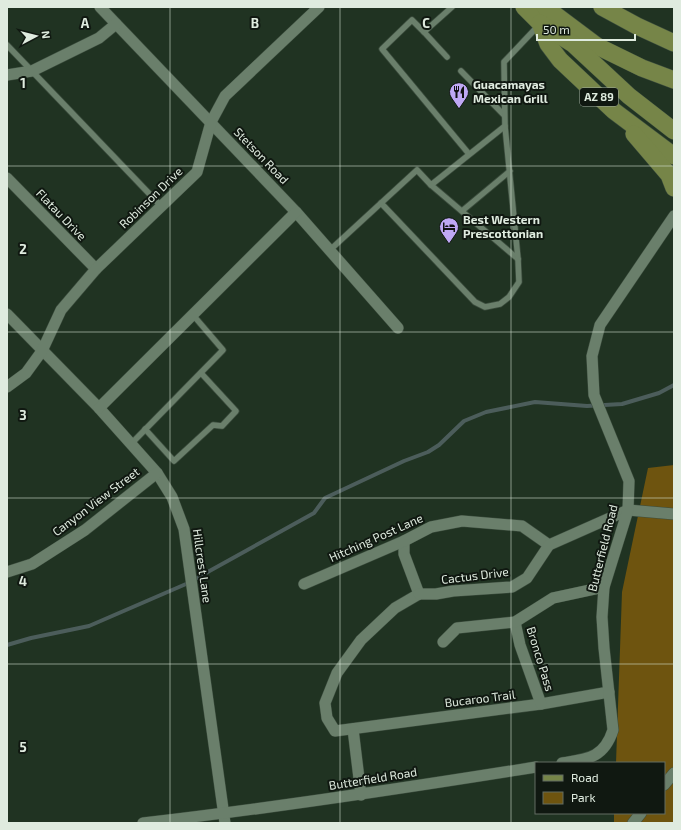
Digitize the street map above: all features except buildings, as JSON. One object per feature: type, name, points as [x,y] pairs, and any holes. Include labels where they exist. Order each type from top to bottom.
[{"type":"main road","name":"AZ 89","points":[[524,7],[540,24],[548,44],[560,60],[614,111],[674,156]]},
{"type":"main road","points":[[545,7],[597,46],[642,68],[674,80]]},
{"type":"main road","points":[[602,7],[637,26],[674,43]]},
{"type":"main road","points":[[540,24],[573,44],[629,96],[674,131]]},
{"type":"main road","points":[[614,111],[669,175],[674,188]]},
{"type":"street","name":"Stetson Road","points":[[100,7],[296,212],[398,328]]},
{"type":"street","name":"Robinson Drive","points":[[7,387],[26,373],[42,351],[61,310],[96,269],[196,172],[211,122],[225,96],[320,7]]},
{"type":"street","points":[[7,75],[32,71],[99,38],[116,24]]},
{"type":"street","name":"Flatau Drive","points":[[7,178],[96,269]]},
{"type":"street","points":[[99,408],[296,212]]},
{"type":"street","name":"Butterfield Road","points":[[568,762],[585,759],[600,752],[610,740],[613,730],[602,616],[604,587],[628,510],[629,481],[594,396],[592,356],[600,325],[674,216]]},
{"type":"street","name":"Hillcrest Lane","points":[[7,314],[99,408],[157,473],[172,497],[184,529],[224,818]]},
{"type":"street","name":"Canyon View Street","points":[[7,572],[32,564],[85,530],[157,473]]},
{"type":"street","points":[[549,545],[628,510],[674,514]]},
{"type":"street","name":"Hitching Post Lane","points":[[304,584],[404,541],[431,527],[462,521],[522,526],[549,545]]},
{"type":"street","points":[[404,541],[404,554],[419,594]]},
{"type":"street","name":"Cactus Drive","points":[[419,594],[436,594],[453,591],[512,587],[527,578],[549,545]]},
{"type":"street","points":[[443,642],[457,628],[515,622],[553,598],[604,587]]},
{"type":"street","name":"Bucaroo Trail","points":[[419,594],[395,608],[361,640],[337,673],[325,703],[327,718],[335,731],[541,704],[609,692]]},
{"type":"street","name":"Bronco Pass","points":[[515,622],[520,645],[541,704]]},
{"type":"street","points":[[353,729],[361,795]]},
{"type":"street","name":"Butterfield Road","points":[[143,823],[224,818],[535,767]]},
{"type":"street","points":[[665,784],[674,772]]},
{"type":"street","points":[[633,823],[641,814]]},
{"type":"lane","points":[[424,32],[452,7]]},
{"type":"lane","points":[[447,57],[412,20],[382,50],[469,154]]},
{"type":"lane","points":[[381,203],[475,302],[485,307],[500,304],[509,297],[519,282],[504,115],[504,62],[540,24]]},
{"type":"lane","points":[[7,45],[161,206]]},
{"type":"lane","points":[[461,71],[504,115]]},
{"type":"lane","points":[[431,185],[505,126]]},
{"type":"lane","points":[[330,250],[417,170],[431,185],[518,259]]},
{"type":"lane","points":[[462,211],[510,171]]},
{"type":"lane","points":[[131,444],[223,350],[192,315]]},
{"type":"lane","points":[[145,429],[174,461],[214,425],[222,426],[236,411],[201,373]]},
{"type":"green space","points":[[674,465],[674,823],[614,823],[614,814],[665,814],[665,762],[616,762],[622,592],[648,468]]},
{"type":"waterway","points":[[7,645],[31,638],[89,626],[186,584],[314,513],[325,498],[404,461],[428,452],[439,445],[464,421],[486,412],[535,402],[587,406],[622,404],[659,393],[674,385]]},
{"type":"place","name":"Guacamayas Mexican Grill","points":[[459,109]]},
{"type":"place","name":"Best Western Prescottonian","points":[[449,244]]}]
